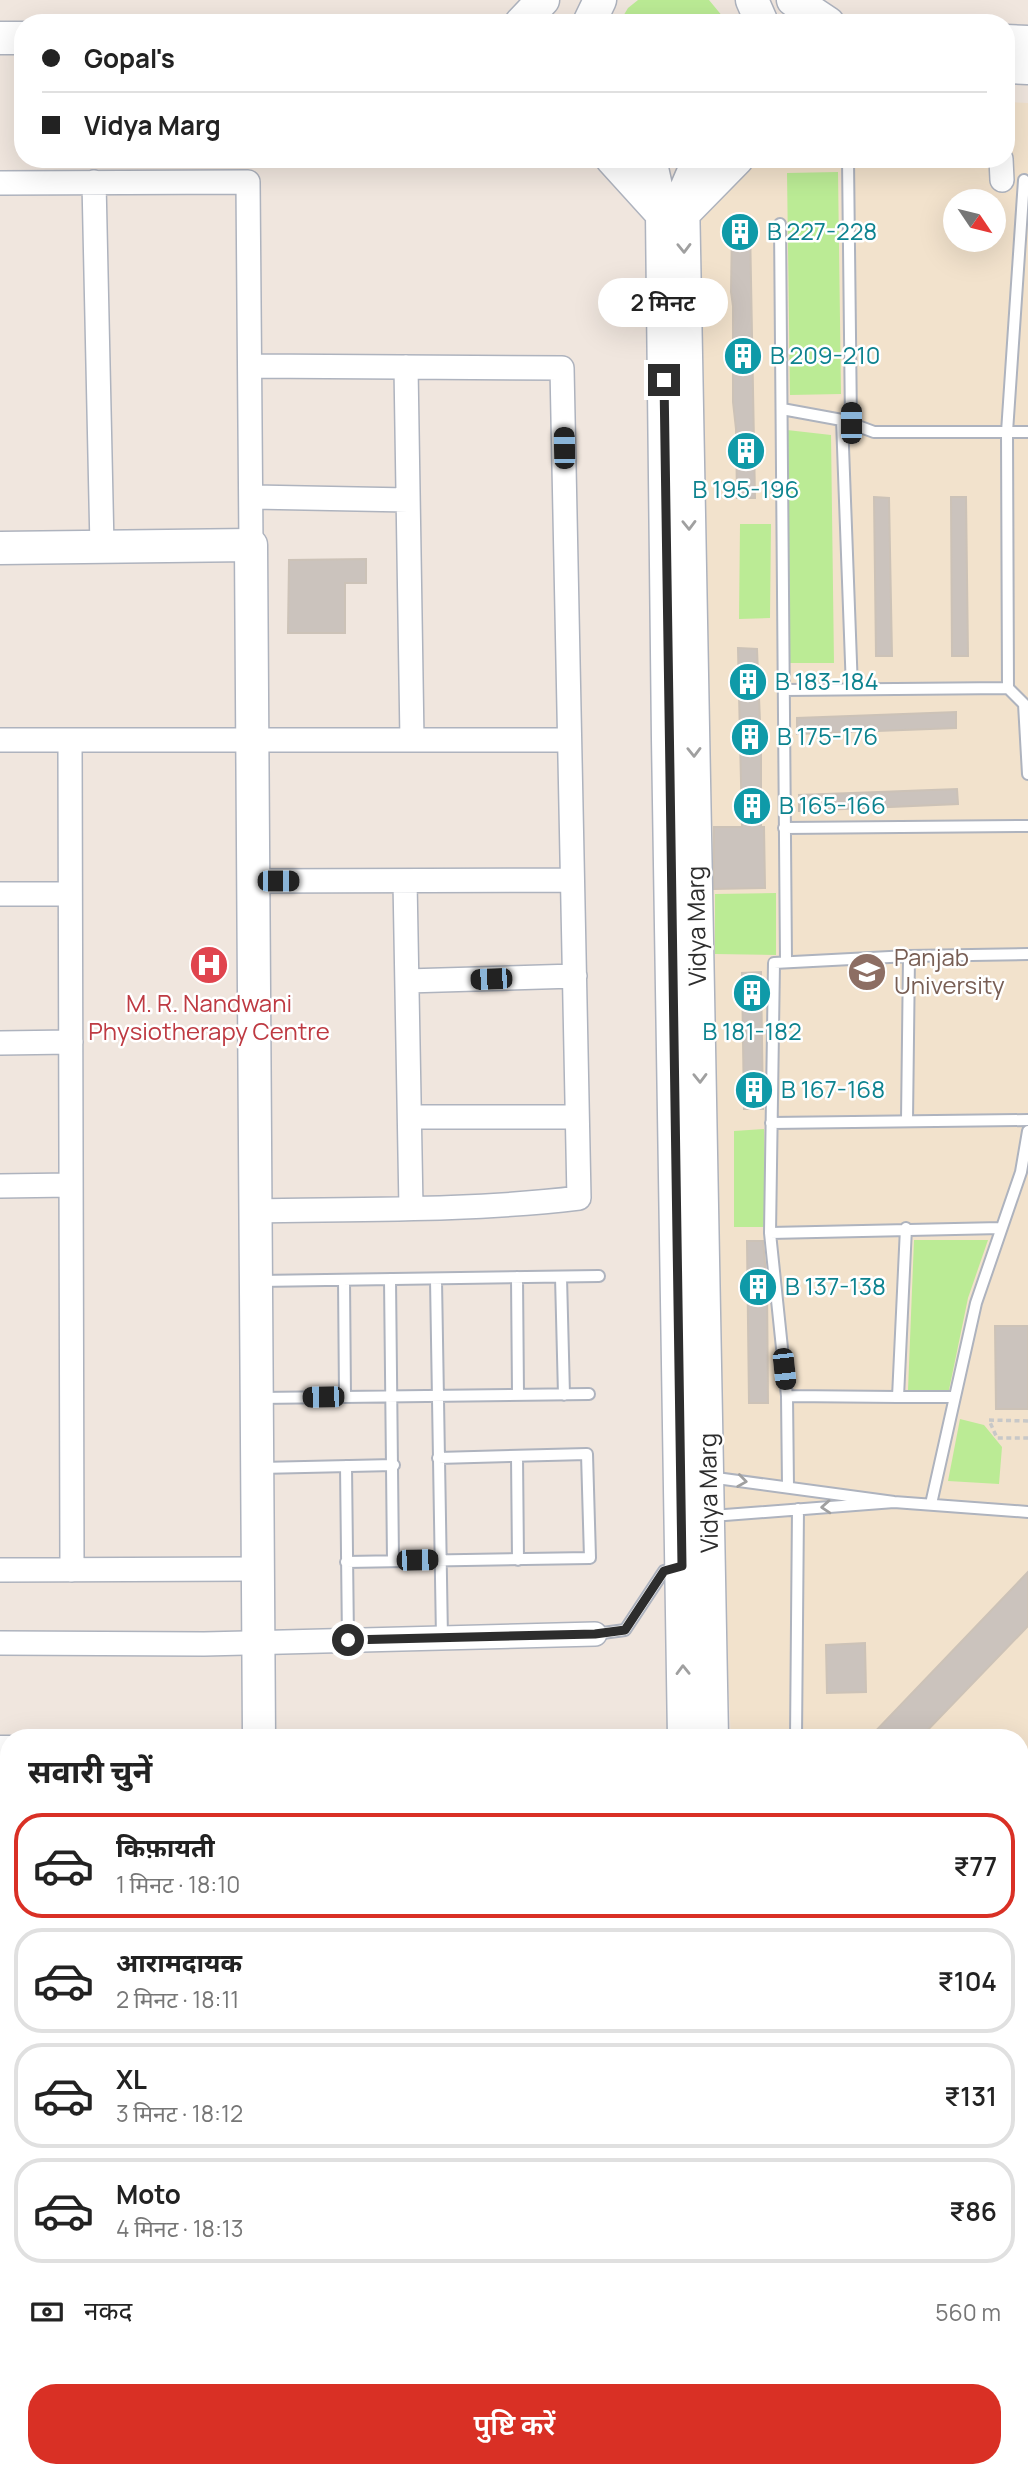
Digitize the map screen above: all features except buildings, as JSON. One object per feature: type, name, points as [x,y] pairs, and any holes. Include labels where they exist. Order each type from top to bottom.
[{"type":"main road","points":[[530,14],[543,0]]},
{"type":"main road","points":[[793,0],[814,14]]},
{"type":"main road","points":[[622,168],[672,214],[726,168]]},
{"type":"main road","name":"Vidya Marg","points":[[654,168],[672,214],[697,1496],[711,1729]]},
{"type":"main road","name":"Vidya Marg","points":[[672,214],[695,168]]},
{"type":"main road","points":[[0,548],[251,545],[259,1729]]},
{"type":"main road","name":"Vidya Marg","points":[[684,1729],[682,1566],[697,1496]]},
{"type":"street","points":[[94,182],[102,547]]},
{"type":"street","points":[[0,183],[248,182],[251,545]]},
{"type":"street","points":[[250,366],[562,368],[579,1198],[411,1208],[255,1211]]},
{"type":"street","points":[[406,367],[412,740]]},
{"type":"street","points":[[251,497],[408,500]]},
{"type":"street","points":[[0,740],[569,740]]},
{"type":"street","points":[[70,740],[72,1570]]},
{"type":"street","points":[[253,881],[572,880]]},
{"type":"street","points":[[405,881],[411,1208]]},
{"type":"street","points":[[0,894],[70,894]]},
{"type":"street","points":[[407,981],[575,976]]},
{"type":"street","points":[[0,1042],[71,1042]]},
{"type":"street","points":[[410,1117],[577,1117]]},
{"type":"street","points":[[0,1186],[71,1185]]},
{"type":"street","points":[[0,1570],[258,1569]]},
{"type":"street","points":[[0,1643],[258,1643],[595,1634]]},
{"type":"lane","points":[[848,168],[846,422],[852,690]]},
{"type":"lane","points":[[1008,688],[1009,173]]},
{"type":"lane","points":[[780,223],[786,962]]},
{"type":"lane","points":[[782,409],[846,422],[874,432],[1028,432]]},
{"type":"lane","points":[[783,690],[1008,688],[1026,704],[1028,774]]},
{"type":"lane","points":[[784,828],[1028,825]]},
{"type":"lane","points":[[788,1487],[787,1396],[770,1233],[774,963],[909,956],[1028,954]]},
{"type":"lane","points":[[907,1121],[909,956]]},
{"type":"lane","points":[[771,1123],[1028,1120]]},
{"type":"lane","points":[[931,1504],[976,1303],[1025,1162],[1028,1131]]},
{"type":"lane","points":[[898,1397],[906,1228]]},
{"type":"lane","points":[[770,1233],[1001,1228]]},
{"type":"lane","points":[[256,1281],[599,1276]]},
{"type":"lane","points":[[561,1277],[564,1395]]},
{"type":"lane","points":[[517,1278],[518,1395]]},
{"type":"lane","points":[[390,1279],[393,1561]]},
{"type":"lane","points":[[344,1280],[345,1397]]},
{"type":"lane","points":[[436,1280],[442,1638]]},
{"type":"lane","points":[[256,1398],[589,1394]]},
{"type":"lane","points":[[787,1396],[955,1397]]},
{"type":"lane","points":[[346,1562],[590,1558],[587,1454],[438,1458]]},
{"type":"lane","points":[[517,1456],[518,1560]]},
{"type":"lane","points":[[346,1465],[348,1640]]},
{"type":"lane","points":[[257,1468],[394,1465]]},
{"type":"lane","points":[[697,1496],[788,1487],[894,1502],[1028,1512]]},
{"type":"lane","points":[[697,1496],[798,1509],[894,1502]]},
{"type":"lane","points":[[796,1729],[798,1509]]},
{"type":"lane","points":[[595,1634],[625,1630],[664,1571],[682,1566]]},
{"type":"path","points":[[1028,1421],[989,1420],[997,1438],[1028,1438]]},
{"type":"shaded area","name":"Panjab University","points":[[1015,102],[1028,103],[1028,1729],[731,1729],[715,1411],[692,185],[705,168],[1015,168]]},
{"type":"green space","points":[[638,0],[709,0],[721,14],[624,14]]},
{"type":"green space","points":[[838,172],[841,394],[790,395],[787,173]]},
{"type":"green space","points":[[787,430],[831,435],[834,663],[786,663]]},
{"type":"green space","points":[[740,524],[771,524],[770,618],[739,619]]},
{"type":"green space","points":[[776,893],[776,955],[715,954],[715,894]]},
{"type":"green space","points":[[764,1129],[766,1227],[734,1227],[734,1131]]},
{"type":"green space","points":[[914,1240],[988,1240],[968,1298],[949,1390],[908,1390]]},
{"type":"green space","points":[[960,1419],[984,1425],[1002,1447],[999,1484],[948,1481]]},
{"type":"place","name":"B 227-228","points":[[740,232]]},
{"type":"place","name":"B 209-210","points":[[743,356]]},
{"type":"place","name":"B 195-196","points":[[746,451]]},
{"type":"place","name":"B 183-184","points":[[748,682]]},
{"type":"place","name":"B 175-176","points":[[750,737]]},
{"type":"place","name":"B 165-166","points":[[752,806]]},
{"type":"place","name":"M. R. Nandwani Physiotherapy Centre","points":[[209,965]]},
{"type":"place","name":"Panjab University","points":[[867,972]]},
{"type":"place","name":"B 181-182","points":[[752,993]]},
{"type":"place","name":"B 167-168","points":[[754,1090]]},
{"type":"place","name":"B 137-138","points":[[758,1287]]},
{"type":"route","points":[[348,1640],[595,1634],[625,1630],[664,1571],[682,1566],[664,380]]}]
